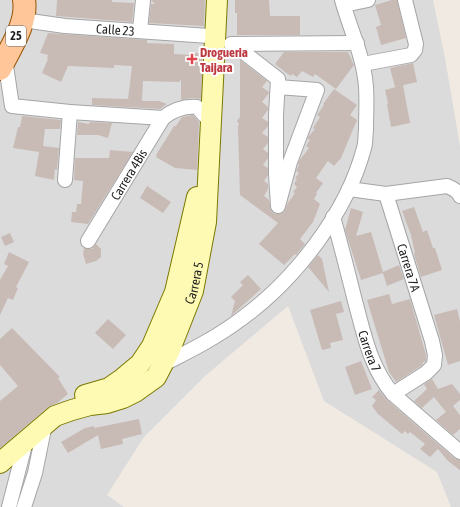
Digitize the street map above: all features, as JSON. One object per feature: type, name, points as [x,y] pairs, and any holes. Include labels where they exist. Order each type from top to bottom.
[{"type":"main road","name":"25","points":[[3,64],[12,45],[23,10]]},
{"type":"street","points":[[140,30],[143,0]]},
{"type":"street","name":"Carrera 5","points":[[0,453],[11,442],[49,412],[66,401],[109,388],[122,379],[140,364],[152,346],[175,292],[196,206],[204,140],[205,116],[219,41],[210,0]]},
{"type":"street","name":"Carrera 5","points":[[0,463],[55,416],[90,405],[107,403],[135,392],[156,377],[174,341],[193,291],[206,222],[219,41],[217,0]]},
{"type":"street","points":[[162,365],[203,344],[235,323],[276,289],[307,255],[333,217],[349,189],[365,147],[366,88],[363,64],[343,2],[368,0]]},
{"type":"street","points":[[363,64],[411,55],[415,50],[416,44],[405,0]]},
{"type":"street","name":"Calle 23","points":[[23,10],[65,26],[140,30],[219,41],[357,43]]},
{"type":"street","points":[[219,41],[278,79],[276,114],[276,174],[278,206],[290,162],[317,90],[278,87]]},
{"type":"street","points":[[3,64],[12,106],[70,112],[168,114],[188,107],[197,107],[205,116]]},
{"type":"street","points":[[65,180],[70,112]]},
{"type":"street","name":"Carrera 4Bis","points":[[88,241],[168,114]]},
{"type":"street","points":[[349,189],[386,194],[441,186],[456,192]]},
{"type":"street","name":"Carrera 7A","points":[[386,194],[432,341],[435,355],[434,365],[426,373],[393,394]]},
{"type":"street","name":"Carrera 7","points":[[333,217],[365,336],[376,369],[384,383],[393,394],[460,452]]},
{"type":"street","points":[[24,507],[34,473],[45,424]]},
{"type":"street","points":[[9,507],[26,441]]},
{"type":"shaded area","points":[[0,0],[433,0],[445,58],[460,146],[460,507],[451,507],[437,472],[324,401],[288,306],[205,376],[144,437],[107,495],[124,507],[0,507]]},
{"type":"building","points":[[57,0],[112,0],[112,2],[134,3],[132,22],[56,16]]},
{"type":"building","points":[[151,0],[205,0],[204,26],[149,23],[151,4],[155,4]]},
{"type":"building","points":[[235,0],[269,0],[270,16],[300,16],[300,35],[237,35],[237,13],[235,13]]},
{"type":"building","points":[[397,0],[406,38],[381,45],[376,27],[381,25],[375,5]]},
{"type":"building","points":[[48,33],[147,40],[147,43],[174,44],[174,54],[193,55],[193,53],[203,53],[201,99],[192,98],[181,100],[181,79],[179,82],[143,81],[142,101],[159,101],[167,104],[160,109],[92,105],[92,98],[128,99],[132,66],[114,65],[114,68],[68,66],[61,82],[42,73],[48,59],[48,55],[40,53]]},
{"type":"building","points":[[284,52],[348,52],[354,65],[336,89],[315,74],[313,77],[302,71],[297,77],[292,74],[291,76],[285,72],[275,64]]},
{"type":"building","points":[[240,60],[267,81],[262,87],[269,92],[262,102],[268,107],[268,110],[262,118],[268,122],[268,126],[262,133],[268,137],[268,143],[263,149],[268,153],[268,158],[263,165],[268,168],[268,175],[264,181],[268,184],[268,189],[264,196],[269,200],[271,211],[275,214],[284,212],[295,193],[293,192],[297,187],[294,184],[297,179],[295,178],[299,173],[296,171],[299,161],[309,148],[306,146],[310,140],[308,137],[315,129],[313,128],[320,117],[317,115],[334,89],[357,105],[350,115],[357,120],[341,158],[334,166],[328,161],[316,178],[323,183],[314,199],[320,204],[313,222],[300,239],[305,244],[296,255],[295,254],[284,265],[259,244],[278,223],[240,195],[239,124],[237,121],[240,117]]},
{"type":"building","points":[[413,63],[417,82],[395,87],[390,68]]},
{"type":"building","points":[[403,85],[410,123],[391,127],[385,90]]},
{"type":"building","points":[[193,115],[199,122],[197,170],[175,168],[156,157],[174,126],[176,126],[182,117]]},
{"type":"building","points":[[22,116],[61,120],[60,129],[45,129],[43,146],[59,148],[57,170],[55,169],[54,180],[35,176],[39,152],[13,148]]},
{"type":"building","points":[[78,122],[89,124],[90,122],[112,123],[108,138],[98,135],[77,135]]},
{"type":"building","points":[[110,150],[133,152],[88,224],[71,222],[72,212],[76,212],[77,204],[81,204],[83,181],[74,180],[75,158],[109,158]]},
{"type":"building","points":[[147,186],[171,202],[163,213],[140,198]]},
{"type":"building","points":[[414,207],[423,232],[427,230],[433,248],[435,248],[442,270],[421,277],[414,254],[411,235],[402,211]]},
{"type":"building","points":[[351,208],[363,212],[356,236],[371,232],[383,272],[399,265],[404,279],[387,286],[383,273],[361,280],[345,230]]},
{"type":"building","points":[[10,233],[14,242],[5,246],[1,237]]},
{"type":"building","points":[[96,244],[101,249],[101,257],[96,261],[86,264],[83,254],[84,248],[92,249]]},
{"type":"building","points":[[9,252],[29,262],[16,287],[18,288],[13,300],[8,298],[0,315],[0,280],[8,266],[4,264]]},
{"type":"building","points":[[318,255],[322,259],[329,292],[308,267]]},
{"type":"building","points":[[248,275],[261,289],[231,316],[235,301],[231,297],[243,285],[240,282]]},
{"type":"building","points":[[389,294],[392,304],[410,299],[426,355],[426,361],[422,363],[423,364],[421,366],[396,382],[389,372],[367,300]]},
{"type":"building","points":[[341,301],[344,312],[336,314],[343,340],[330,343],[331,348],[322,350],[310,310]]},
{"type":"building","points":[[457,309],[460,321],[460,361],[448,365],[434,315]]},
{"type":"building","points":[[108,319],[126,335],[113,349],[95,333]]},
{"type":"building","points":[[12,328],[60,377],[58,378],[68,394],[57,403],[48,407],[0,448],[0,401],[18,386],[0,365],[0,339]]},
{"type":"building","points":[[361,361],[372,389],[355,395],[345,367]]},
{"type":"building","points":[[432,379],[438,389],[452,384],[460,394],[460,400],[453,406],[460,415],[460,429],[453,435],[436,420],[446,412],[434,397],[422,408],[414,401],[427,389],[424,384]]},
{"type":"building","points":[[379,390],[387,400],[454,458],[460,460],[460,470],[448,461],[438,449],[430,457],[420,449],[425,444],[410,432],[408,434],[405,431],[402,434],[378,414],[372,406],[376,400],[372,397]]},
{"type":"building","points":[[139,419],[142,434],[122,439],[123,444],[101,449],[98,435],[68,453],[61,442],[85,428],[94,426],[94,428]]},
{"type":"place","name":"Drogueria Taijara","points":[[192,59]]}]
